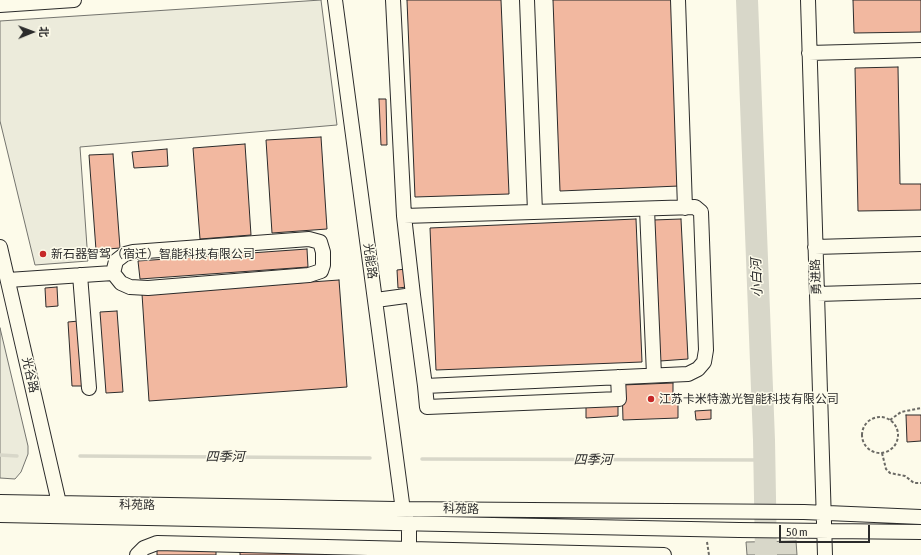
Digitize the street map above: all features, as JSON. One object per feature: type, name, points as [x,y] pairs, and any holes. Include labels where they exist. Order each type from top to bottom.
[{"type":"street","points":[[0,5],[74,0]]},
{"type":"street","name":"光能路","points":[[334,0],[376,300],[409,552]]},
{"type":"street","points":[[393,0],[404,216],[427,407],[618,399],[618,377]]},
{"type":"street","points":[[528,0],[535,212]]},
{"type":"street","points":[[678,0],[685,208]]},
{"type":"street","name":"勇进路","points":[[808,0],[825,555]]},
{"type":"street","points":[[810,53],[921,50]]},
{"type":"street","points":[[404,216],[695,207],[701,212],[706,350],[704,362],[698,369],[688,374],[424,386]]},
{"type":"street","points":[[647,209],[654,375]]},
{"type":"street","points":[[309,239],[320,242],[323,252],[323,265],[321,271],[309,275],[148,288],[130,287],[121,283],[113,273],[116,261],[125,254],[133,252],[309,239]]},
{"type":"street","points":[[816,247],[921,244]]},
{"type":"street","name":"光谷路","points":[[0,247],[59,503]]},
{"type":"street","points":[[8,280],[113,273]]},
{"type":"street","points":[[80,275],[89,388]]},
{"type":"street","points":[[817,294],[921,291]]},
{"type":"street","points":[[376,300],[413,295]]},
{"type":"street","name":"科苑路","points":[[0,502],[59,503],[405,518],[739,530],[921,532]]},
{"type":"street","name":"科苑路","points":[[0,515],[405,518],[739,512],[824,512],[921,517]]},
{"type":"street","points":[[137,555],[144,548],[157,543],[226,550],[664,555]]},
{"type":"path","points":[[890,420],[901,412],[921,408]]},
{"type":"path","points":[[885,417],[890,420],[897,430],[896,442],[893,447],[882,453],[876,453],[866,447],[861,436],[864,425],[873,418],[885,417]]},
{"type":"path","points":[[882,453],[886,469],[890,473],[905,476],[914,483],[921,483]]},
{"type":"shaded area","points":[[321,0],[337,125],[80,147],[88,261],[35,265],[0,121],[0,21]]},
{"type":"shaded area","points":[[0,328],[28,446],[28,454],[21,472],[15,479],[0,478]]},
{"type":"shaded area","points":[[796,541],[797,555],[747,555],[746,542]]},
{"type":"building","points":[[407,0],[501,0],[509,194],[415,197]]},
{"type":"building","points":[[553,0],[672,0],[679,186],[560,191]]},
{"type":"building","points":[[853,0],[921,0],[921,32],[854,33]]},
{"type":"building","points":[[898,67],[900,184],[921,184],[921,210],[858,211],[855,68]]},
{"type":"building","points":[[379,99],[386,99],[387,145],[381,145]]},
{"type":"building","points":[[321,137],[327,229],[272,233],[266,140]]},
{"type":"building","points":[[245,144],[251,235],[200,239],[193,148]]},
{"type":"building","points":[[167,149],[168,166],[134,168],[132,152]]},
{"type":"building","points":[[113,154],[120,248],[96,250],[89,155]]},
{"type":"building","points":[[636,219],[642,362],[436,370],[430,228]]},
{"type":"building","points":[[681,219],[688,359],[660,361],[653,220]]},
{"type":"building","points":[[307,249],[308,267],[140,279],[138,261]]},
{"type":"building","points":[[406,269],[407,287],[398,288],[397,270]]},
{"type":"building","points":[[339,280],[347,387],[149,401],[142,294]]},
{"type":"building","points":[[57,287],[58,306],[46,307],[45,288]]},
{"type":"building","points":[[117,311],[123,392],[106,393],[100,312]]},
{"type":"building","points":[[79,321],[84,386],[72,386],[68,322]]},
{"type":"building","points":[[673,383],[673,401],[678,401],[678,418],[623,420],[622,385]]},
{"type":"building","points":[[618,402],[618,416],[586,418],[586,403]]},
{"type":"building","points":[[711,410],[711,419],[696,420],[695,411]]},
{"type":"building","points":[[906,415],[921,415],[921,441],[907,442]]},
{"type":"building","points":[[157,549],[216,550],[216,555],[157,555]]},
{"type":"building","points":[[240,551],[377,555],[240,555]]},
{"type":"waterway","name":"小白河","points":[[747,0],[764,440],[766,555]]},
{"type":"waterway","name":"四季河","points":[[0,455],[17,456]]},
{"type":"waterway","name":"四季河","points":[[80,456],[370,458]]},
{"type":"waterway","name":"四季河","points":[[422,459],[764,460]]},
{"type":"place","name":"新石器智驾（宿迁）智能科技有限公司","points":[[43,254]]},
{"type":"place","name":"江苏卡米特激光智能科技有限公司","points":[[651,399]]}]
